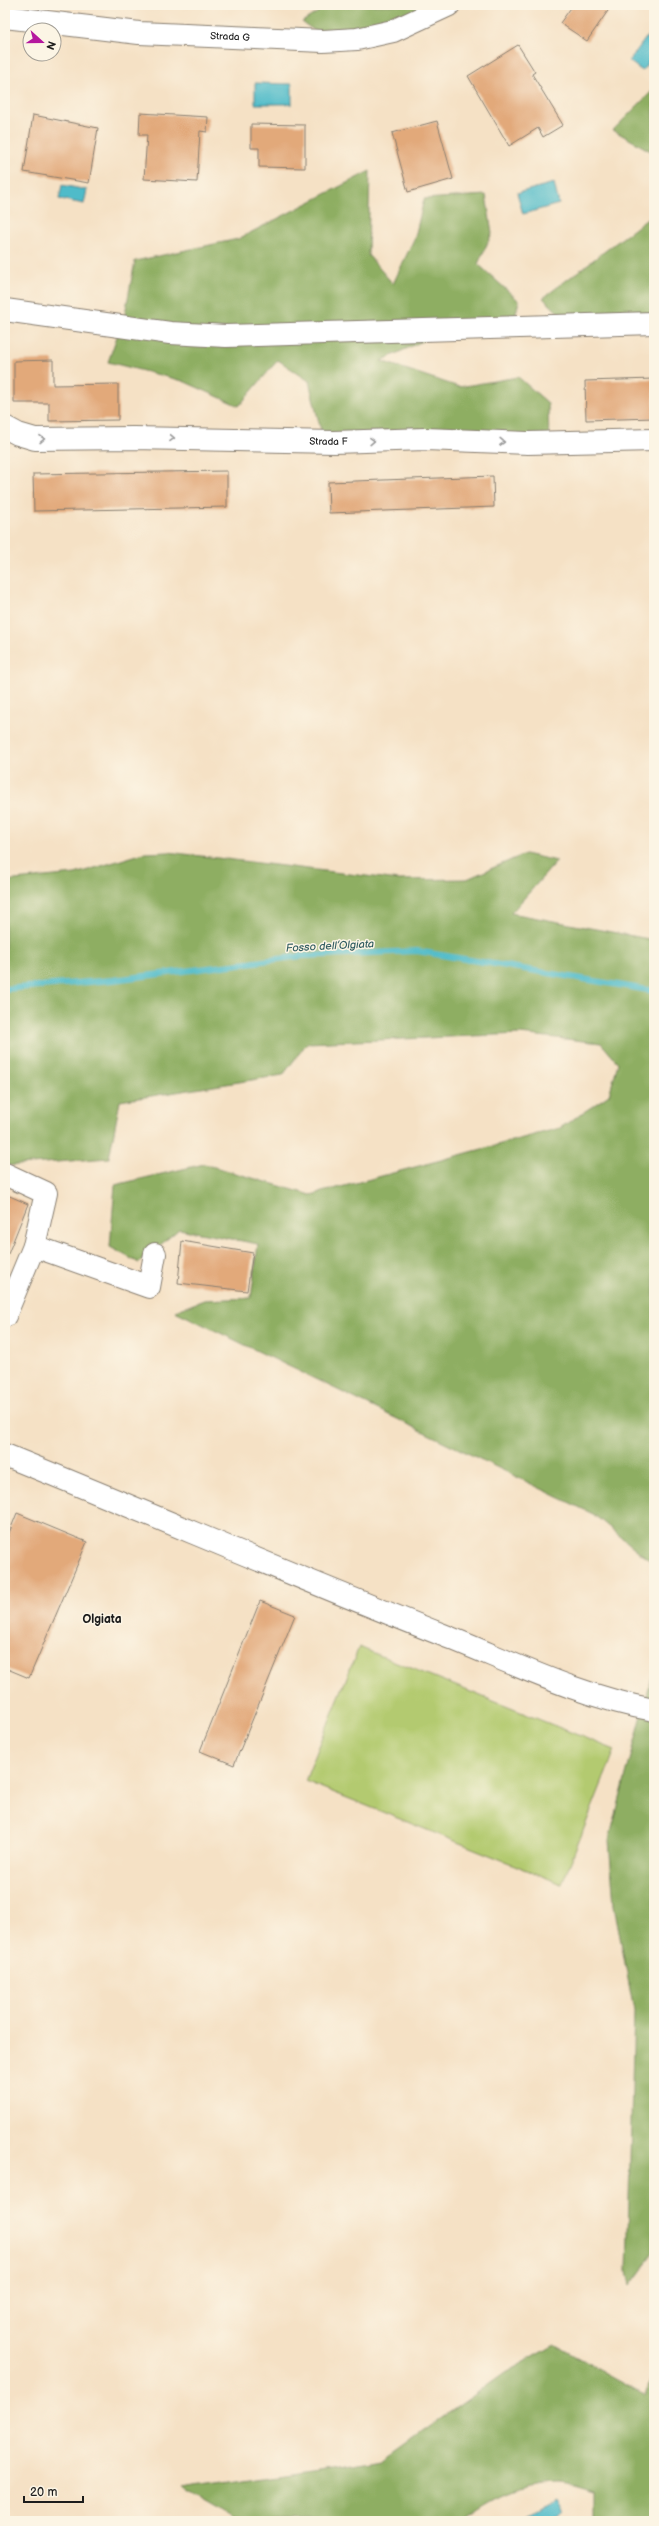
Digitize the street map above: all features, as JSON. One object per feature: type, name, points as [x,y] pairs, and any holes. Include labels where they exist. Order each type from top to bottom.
[{"type":"street","name":"Strada G","points":[[5,17],[139,34],[323,41],[357,39],[393,31],[449,5]]},
{"type":"street","points":[[5,310],[155,332],[226,336],[654,323]]},
{"type":"street","name":"Strada F","points":[[5,428],[35,439],[134,438],[334,442],[425,439],[528,443],[654,440]]},
{"type":"street","points":[[5,1174],[46,1192],[34,1246],[5,1316]]},
{"type":"street","points":[[34,1246],[149,1288],[155,1254]]},
{"type":"street","points":[[5,1455],[395,1616],[577,1688],[628,1706],[654,1710]]},
{"type":"green space","points":[[329,5],[439,5],[406,20],[322,36],[302,22]]},
{"type":"green space","points":[[654,89],[654,153],[613,130]]},
{"type":"green space","points":[[370,171],[368,255],[393,284],[415,237],[424,199],[486,195],[492,233],[478,264],[519,301],[513,324],[443,331],[381,361],[459,387],[518,377],[548,403],[549,443],[322,435],[309,381],[278,360],[239,406],[183,381],[108,362],[125,314],[135,261],[238,239]]},
{"type":"green space","points":[[654,214],[654,320],[566,320],[543,298]]},
{"type":"green space","points":[[168,852],[399,880],[467,879],[525,854],[557,861],[511,913],[654,940],[654,1564],[593,1514],[175,1311],[204,1300],[251,1298],[258,1244],[179,1229],[139,1263],[110,1247],[115,1185],[204,1164],[311,1195],[560,1128],[609,1095],[618,1063],[601,1043],[520,1034],[307,1043],[283,1075],[120,1101],[109,1158],[5,1166],[5,881],[75,874],[144,853]]},
{"type":"green space","points":[[359,1647],[615,1750],[562,1884],[305,1781]]},
{"type":"green space","points":[[654,1669],[654,2252],[630,2285],[627,2272],[634,2011],[614,1905],[609,1840]]},
{"type":"green space","points":[[555,2345],[645,2395],[654,2368],[654,2521],[595,2521],[595,2493],[561,2484],[543,2485],[518,2490],[483,2506],[463,2521],[236,2521],[181,2489],[384,2459],[505,2373]]},
{"type":"water","points":[[651,31],[654,33],[654,55],[642,71],[629,61]]},
{"type":"water","points":[[255,83],[292,84],[292,104],[255,104]]},
{"type":"water","points":[[554,183],[559,204],[523,214],[517,193]]},
{"type":"water","points":[[62,185],[87,190],[84,204],[59,199]]},
{"type":"water","points":[[554,2500],[561,2513],[547,2521],[518,2521]]},
{"type":"building","points":[[573,5],[612,5],[587,41],[560,23]]},
{"type":"building","points":[[518,45],[535,72],[532,74],[563,125],[543,137],[538,128],[509,146],[468,76]]},
{"type":"building","points":[[140,113],[208,117],[207,132],[200,131],[197,182],[144,179],[147,135],[139,135]]},
{"type":"building","points":[[33,115],[98,128],[89,183],[24,172]]},
{"type":"building","points":[[437,121],[453,179],[408,192],[392,133]]},
{"type":"building","points":[[251,124],[305,125],[305,168],[259,167],[259,148],[251,148]]},
{"type":"building","points":[[53,360],[53,385],[118,384],[118,420],[49,421],[49,403],[14,403],[14,361]]},
{"type":"building","points":[[654,379],[654,418],[586,420],[585,381]]},
{"type":"building","points":[[227,471],[227,507],[34,511],[33,474]]},
{"type":"building","points":[[493,476],[494,507],[329,513],[328,482]]},
{"type":"building","points":[[5,1194],[28,1204],[6,1259],[5,1259]]},
{"type":"building","points":[[182,1241],[253,1253],[247,1291],[178,1283]]},
{"type":"building","points":[[17,1513],[87,1542],[29,1678],[5,1668],[5,1543]]},
{"type":"building","points":[[260,1601],[295,1615],[234,1765],[200,1751]]},
{"type":"waterway","name":"Fosso dell’Olgiata","points":[[5,989],[113,980],[302,956],[417,951],[654,991]]},
{"type":"district","name":"Olgiata","points":[[102,1619]]}]
